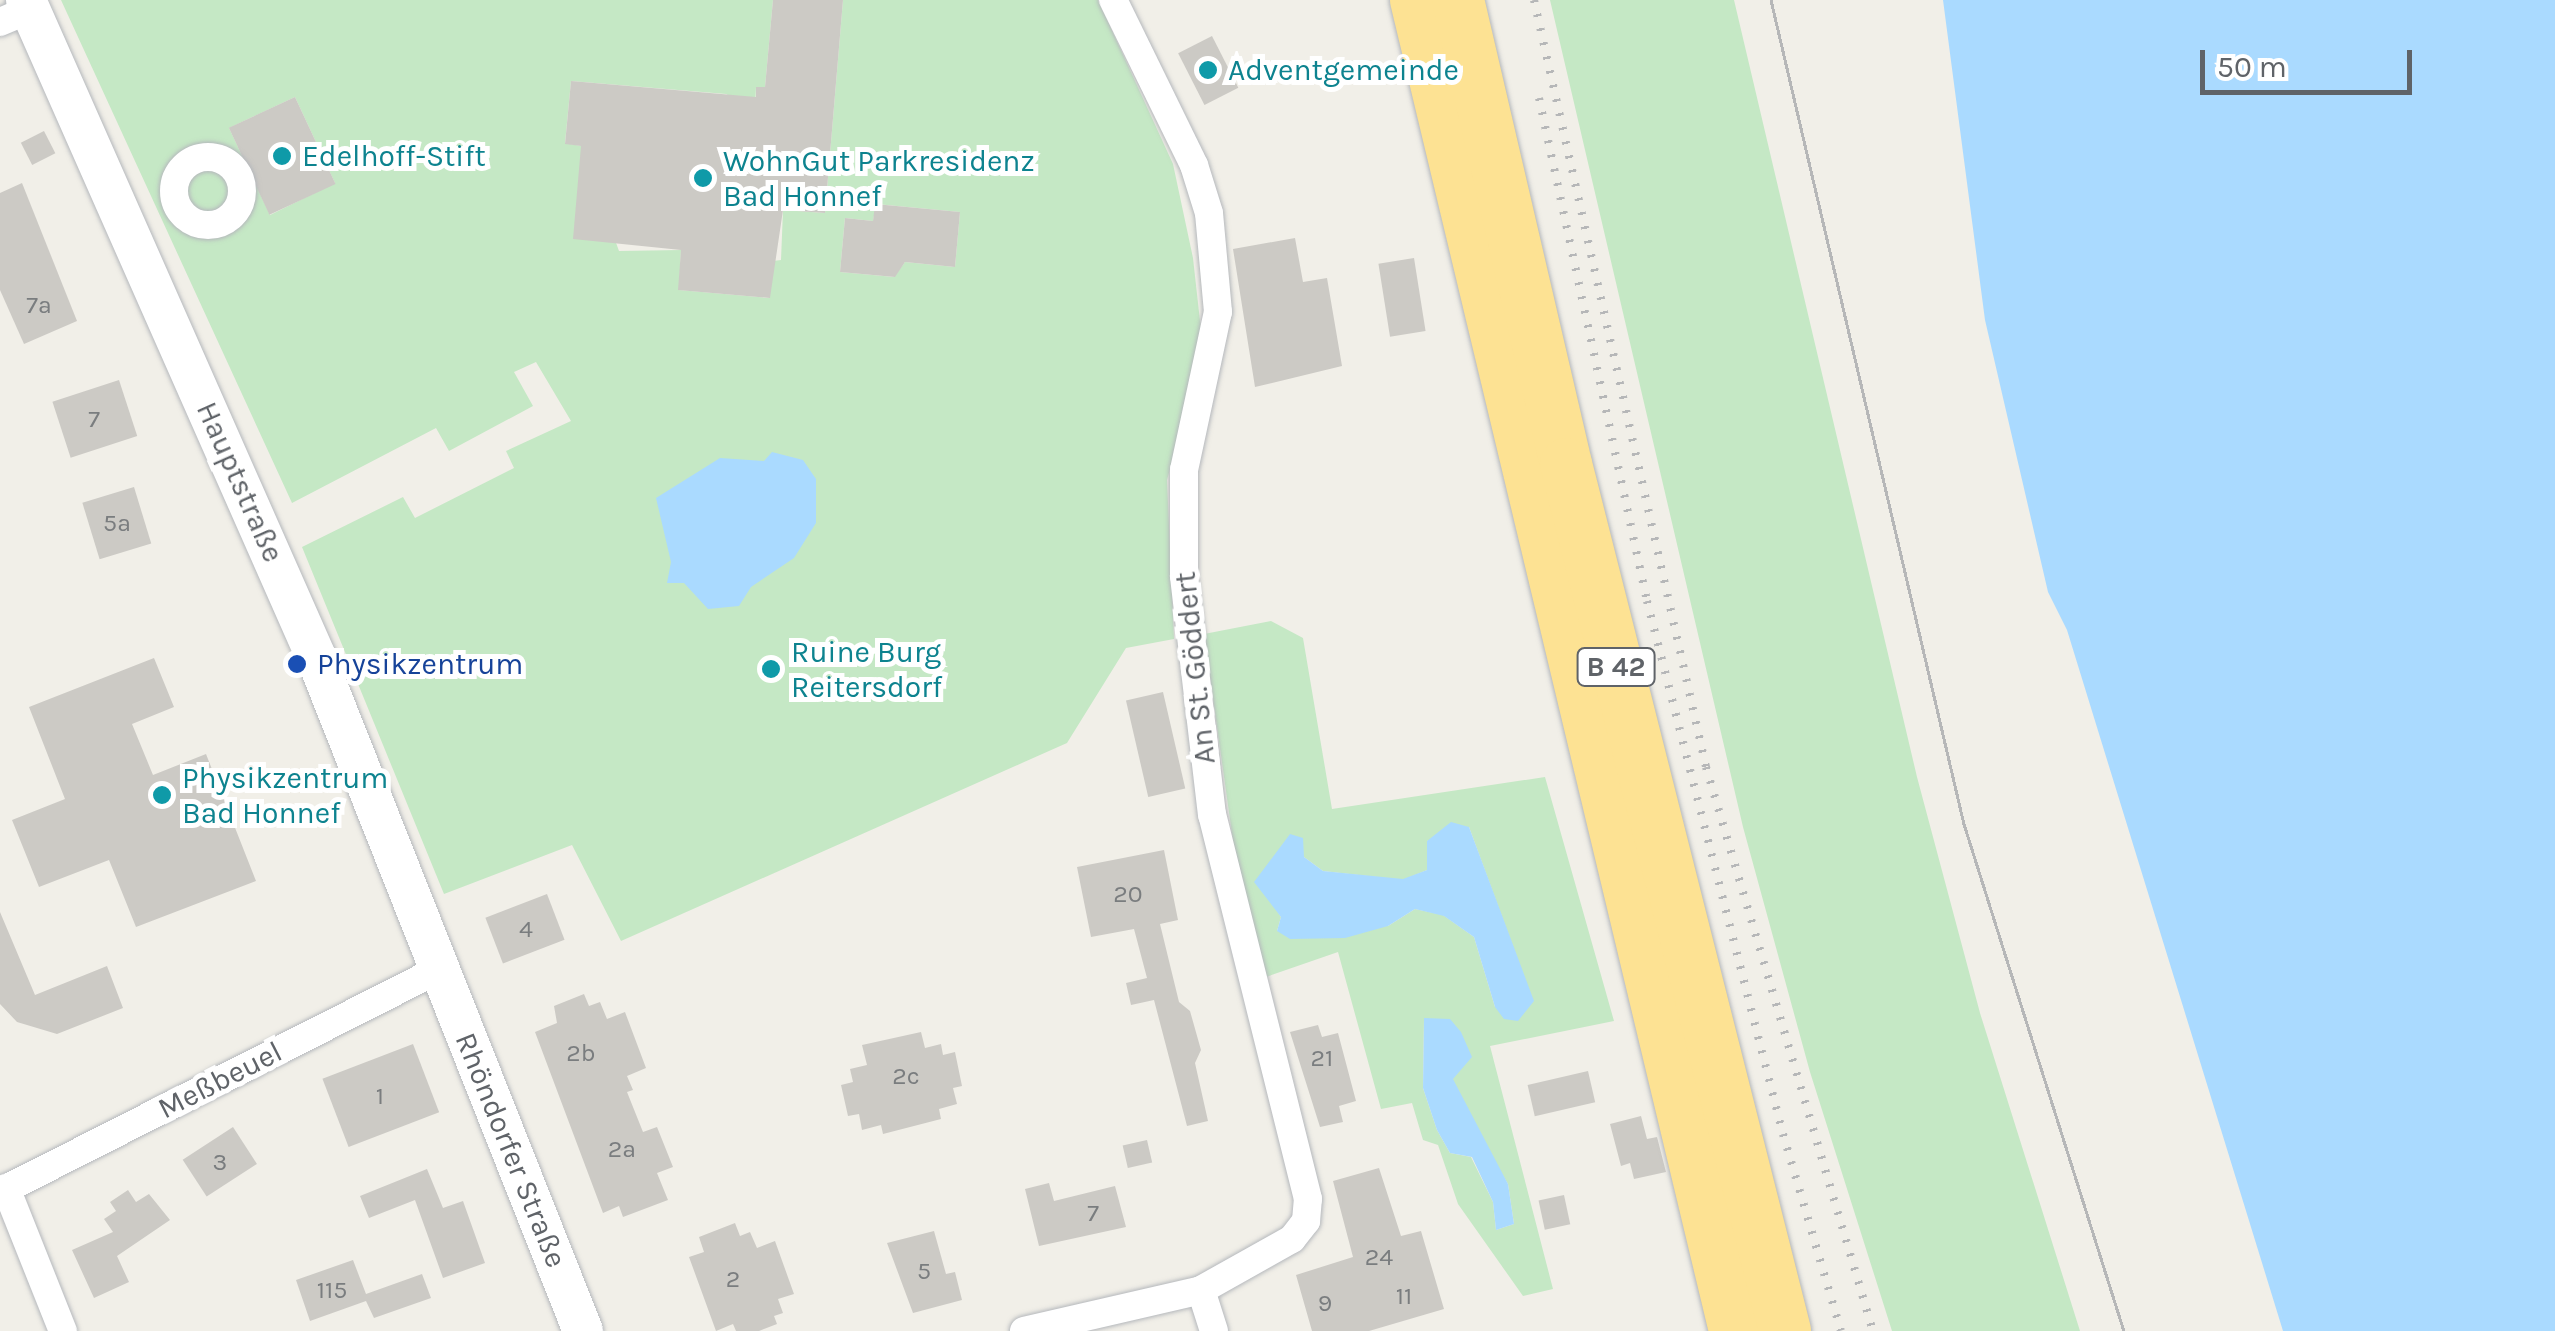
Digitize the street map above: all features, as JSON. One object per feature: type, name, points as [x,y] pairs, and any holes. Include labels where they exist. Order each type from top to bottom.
[{"type":"highway","name":"B 42","points":[[1416,0],[1734,1331]]},
{"type":"highway","name":"B 42","points":[[1458,0],[1570,484],[1785,1331]]},
{"type":"main road","name":"Hauptstraße","points":[[19,10],[289,594],[440,969]]},
{"type":"main road","name":"Rhöndorfer Straße","points":[[440,969],[583,1331]]},
{"type":"street","name":"An St. Göddert","points":[[1024,1331],[1201,1290],[1292,1240],[1306,1221],[1308,1199],[1212,815],[1184,576],[1184,470],[1218,312],[1209,213],[1194,165],[1113,0]]},
{"type":"street","name":"Meßbeuel","points":[[3,1190],[440,969]]},
{"type":"street","points":[[3,1190],[63,1331]]},
{"type":"street","points":[[1201,1290],[1214,1331]]},
{"type":"green space","points":[[61,0],[773,0],[765,87],[756,87],[755,109],[726,94],[571,81],[565,143],[581,146],[619,251],[681,250],[679,290],[769,298],[773,261],[781,260],[783,210],[825,213],[843,0],[1098,0],[1173,164],[1193,258],[1203,348],[1167,480],[1174,639],[1126,648],[1067,743],[621,941],[572,845],[444,894],[302,547],[403,497],[415,518],[514,468],[506,451],[571,421],[536,362],[514,372],[533,406],[449,451],[436,428],[292,503]],"holes":[[[295,97],[335,183],[270,215],[229,128]],[[876,204],[960,212],[955,267],[905,262],[894,277],[840,272],[845,218],[873,221]]]},
{"type":"green space","points":[[1550,0],[1734,0],[1917,777],[1980,1013],[2080,1331],[1892,1331],[1810,1072],[1743,827]]},
{"type":"green space","points":[[1271,621],[1303,638],[1332,809],[1545,777],[1614,1021],[1490,1046],[1553,1289],[1523,1296],[1458,1204],[1438,1145],[1423,1140],[1412,1103],[1381,1109],[1338,952],[1266,977],[1233,841],[1204,634]],"holes":[[[1469,827],[1533,1001],[1495,1007],[1474,937],[1443,915],[1415,909],[1388,926],[1277,931],[1281,917],[1269,898],[1304,857],[1323,871],[1403,880],[1427,870],[1427,841]],[[1424,1018],[1473,1126],[1508,1184],[1514,1224],[1496,1230],[1493,1202],[1471,1157],[1450,1153],[1437,1130],[1423,1088]]]},
{"type":"water","points":[[1943,0],[2555,0],[2555,1331],[2283,1331],[2067,630],[2048,592],[1985,320]]},
{"type":"water","points":[[772,452],[803,460],[816,479],[816,523],[794,558],[751,587],[739,606],[708,609],[684,583],[667,583],[671,562],[656,498],[720,458],[764,461]]},
{"type":"water","points":[[1451,822],[1469,827],[1534,1001],[1518,1021],[1504,1019],[1495,1007],[1474,937],[1444,916],[1415,909],[1388,926],[1345,938],[1290,939],[1277,931],[1281,917],[1254,882],[1290,834],[1303,838],[1304,857],[1323,871],[1403,879],[1427,870],[1427,841]]},
{"type":"water","points":[[1424,1018],[1450,1019],[1461,1032],[1472,1057],[1453,1079],[1508,1184],[1514,1224],[1496,1230],[1493,1202],[1472,1157],[1450,1153],[1437,1130],[1423,1088]]},
{"type":"building","name":"WohnGut Parkresidenz Bad Honnef","points":[[773,0],[843,0],[825,213],[783,210],[770,298],[678,290],[681,250],[573,239],[581,146],[565,144],[571,81],[756,97],[756,87],[765,87]]},
{"type":"building","name":"Adventgemeinde","points":[[1212,36],[1238,88],[1204,105],[1178,53]]},
{"type":"building","name":"Edelhoff-Stift","points":[[295,97],[336,184],[269,215],[229,128]]},
{"type":"building","points":[[44,131],[55,153],[32,165],[21,143]]},
{"type":"building","points":[[22,183],[77,321],[24,344],[0,290],[0,193]]},
{"type":"building","points":[[875,204],[960,212],[955,267],[905,262],[895,277],[840,272],[845,218],[873,221]]},
{"type":"building","points":[[1295,238],[1303,282],[1327,278],[1342,366],[1255,387],[1233,249]]},
{"type":"building","points":[[1414,258],[1426,331],[1390,337],[1378,264]]},
{"type":"building","points":[[119,380],[137,436],[71,458],[52,402]]},
{"type":"building","points":[[134,487],[151,543],[100,559],[82,503]]},
{"type":"building","name":"Physikzentrum Bad Honnef","points":[[154,658],[174,707],[132,724],[153,775],[206,754],[256,881],[136,927],[109,860],[39,887],[12,820],[65,799],[29,707]]},
{"type":"building","points":[[1163,692],[1185,788],[1148,797],[1126,701]]},
{"type":"building","points":[[1164,850],[1178,920],[1160,924],[1179,1002],[1190,1011],[1201,1050],[1195,1063],[1208,1121],[1187,1126],[1154,1000],[1131,1005],[1126,983],[1147,978],[1134,929],[1091,937],[1077,867]]},
{"type":"building","points":[[547,894],[565,940],[503,963],[485,918]]},
{"type":"building","points":[[0,912],[35,995],[107,966],[123,1008],[57,1034],[17,1022],[0,1004]]},
{"type":"building","points":[[584,994],[589,1006],[600,1002],[607,1019],[625,1012],[646,1068],[627,1076],[633,1090],[627,1092],[643,1132],[657,1127],[673,1167],[657,1173],[668,1200],[623,1217],[619,1206],[603,1213],[535,1032],[557,1023],[554,1006]]},
{"type":"building","points":[[1318,1025],[1322,1037],[1338,1033],[1356,1101],[1339,1106],[1343,1122],[1320,1127],[1290,1032]]},
{"type":"building","points":[[921,1032],[925,1048],[941,1044],[943,1055],[955,1052],[962,1086],[953,1088],[957,1104],[939,1109],[941,1119],[883,1134],[881,1125],[862,1130],[859,1114],[848,1116],[841,1085],[853,1082],[850,1069],[867,1065],[862,1045]]},
{"type":"building","points":[[413,1044],[439,1112],[349,1147],[322,1079]]},
{"type":"building","points":[[1588,1071],[1595,1102],[1535,1116],[1528,1085]]},
{"type":"building","points":[[1641,1116],[1647,1139],[1657,1137],[1666,1172],[1634,1179],[1630,1163],[1621,1166],[1610,1124]]},
{"type":"building","points":[[233,1127],[257,1164],[207,1197],[183,1160]]},
{"type":"building","points":[[1147,1140],[1152,1162],[1128,1168],[1123,1146]]},
{"type":"building","points":[[1379,1168],[1401,1236],[1421,1231],[1444,1309],[1369,1331],[1312,1331],[1296,1275],[1353,1257],[1333,1181]]},
{"type":"building","points":[[427,1169],[443,1208],[463,1201],[485,1263],[443,1278],[415,1200],[369,1218],[360,1196]]},
{"type":"building","points":[[1049,1183],[1054,1201],[1115,1186],[1126,1227],[1039,1246],[1025,1189]]},
{"type":"building","points":[[128,1190],[136,1202],[149,1194],[170,1220],[117,1256],[129,1282],[94,1298],[72,1250],[113,1232],[104,1219],[116,1211],[110,1202]]},
{"type":"building","points":[[1564,1195],[1570,1224],[1545,1230],[1539,1200]]},
{"type":"building","points":[[735,1223],[740,1236],[750,1232],[757,1248],[775,1241],[794,1294],[778,1299],[783,1313],[774,1316],[777,1324],[759,1331],[736,1331],[733,1324],[716,1331],[689,1257],[704,1252],[699,1237]]},
{"type":"building","points":[[934,1231],[946,1274],[955,1272],[962,1300],[913,1313],[887,1243]]},
{"type":"building","points":[[353,1260],[366,1294],[422,1274],[431,1298],[374,1318],[366,1301],[310,1321],[296,1280]]},
{"type":"tram line","points":[[1771,0],[1964,824],[2124,1331]]},
{"type":"railway","points":[[1534,0],[1706,767],[1873,1331]]},
{"type":"railway","points":[[1539,98],[1647,601],[1783,1134],[1841,1331]]},
{"type":"place","name":"Adventgemeinde","points":[[1208,70]]},
{"type":"place","name":"Edelhoff-Stift","points":[[282,156]]},
{"type":"place","name":"WohnGut Parkresidenz Bad Honnef","points":[[703,178]]},
{"type":"place","name":"Physikzentrum","points":[[297,664]]},
{"type":"place","name":"Ruine Burg Reitersdorf","points":[[771,669]]},
{"type":"place","name":"Physikzentrum Bad Honnef","points":[[162,795]]}]
